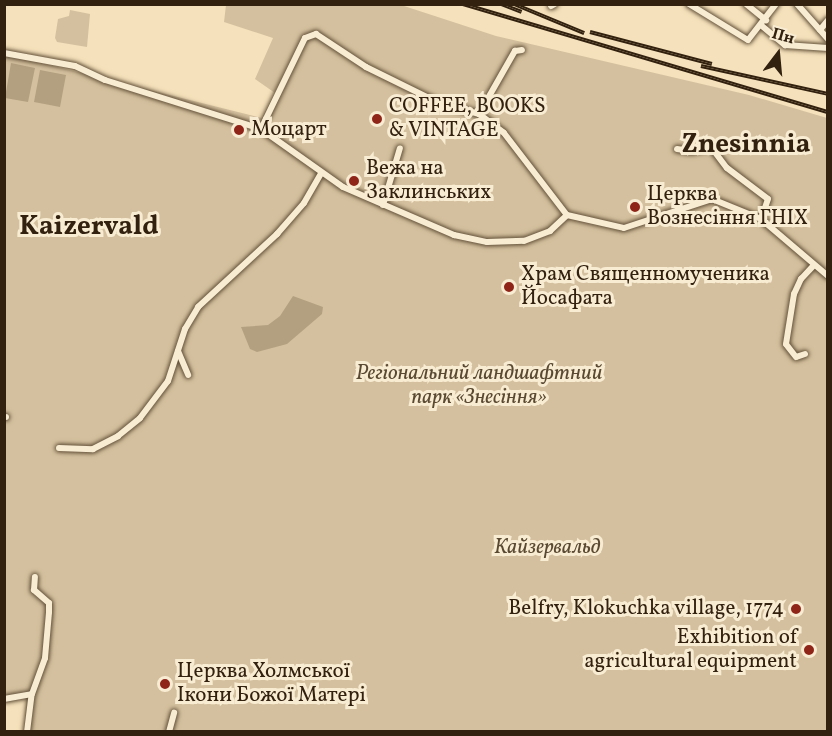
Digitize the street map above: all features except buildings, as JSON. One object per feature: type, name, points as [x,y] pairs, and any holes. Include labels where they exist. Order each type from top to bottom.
[{"type":"street","points":[[689,4],[745,40],[764,23],[776,4]]},
{"type":"street","points":[[746,4],[785,45],[828,48]]},
{"type":"street","points":[[797,4],[828,39]]},
{"type":"street","points":[[820,30],[828,20]]},
{"type":"street","points":[[261,129],[310,33],[366,67],[437,102],[479,114],[504,133],[567,215],[624,228],[712,199],[761,219],[813,266],[828,276]]},
{"type":"street","points":[[479,114],[515,51],[522,50]]},
{"type":"street","points":[[4,53],[75,66],[105,80],[261,129],[321,173],[383,205],[453,235],[495,243],[540,235],[558,226],[567,215]]},
{"type":"street","points":[[677,149],[691,151],[711,147],[727,168],[768,199],[761,219]]},
{"type":"street","points":[[383,205],[400,148]]},
{"type":"street","points":[[59,448],[93,449],[118,436],[159,396],[198,307],[277,234],[304,203],[321,173]]},
{"type":"street","points":[[805,354],[796,357],[786,344],[794,294],[801,279],[813,266]]},
{"type":"street","points":[[178,351],[188,375]]},
{"type":"street","points":[[27,732],[32,694],[45,658],[49,612],[48,602],[34,590],[35,577]]},
{"type":"street","points":[[4,699],[32,694]]},
{"type":"street","points":[[169,732],[174,712]]},
{"type":"green space","name":"Регіональний ландшафтний парк «Знесіння»","points":[[226,5],[401,5],[496,36],[749,95],[827,118],[827,731],[24,732],[27,692],[5,696],[5,54],[262,118],[275,93],[255,79],[273,38],[224,22]]},
{"type":"green space","points":[[70,10],[90,14],[87,47],[57,42],[55,38],[58,19],[69,16]]},
{"type":"shaded area","points":[[11,63],[35,68],[28,102],[5,98]]},
{"type":"shaded area","points":[[40,70],[66,75],[60,107],[34,102]]},
{"type":"shaded area","points":[[293,296],[323,307],[322,314],[287,344],[257,352],[250,349],[241,327],[268,325],[280,316]]},
{"type":"railway","points":[[463,4],[828,112]]},
{"type":"railway","points":[[501,4],[522,12]]},
{"type":"railway","points":[[514,4],[584,33]]},
{"type":"railway","points":[[590,32],[712,64]]},
{"type":"railway","points":[[701,66],[828,94]]},
{"type":"place","name":"COFFEE, BOOKS & VINTAGE","points":[[377,119]]},
{"type":"place","name":"Моцарт","points":[[239,130]]},
{"type":"place","name":"Вежа на Заклинських","points":[[354,181]]},
{"type":"place","name":"Церква Вознесіння ГНІХ","points":[[635,207]]},
{"type":"place","name":"Храм Священномученика Йосафата","points":[[509,287]]},
{"type":"place","name":"Belfry, Klokuchka village, 1774","points":[[796,609]]},
{"type":"place","name":"Exhibition of agricultural equipment","points":[[809,650]]},
{"type":"place","name":"Церква Холмської Ікони Божої Матері","points":[[165,684]]},
{"type":"district","name":"Znesinnia","points":[[746,146]]},
{"type":"district","name":"Kaizervald","points":[[89,228]]},
{"type":"park label","name":"Кайзервальд","points":[[547,548]]}]
